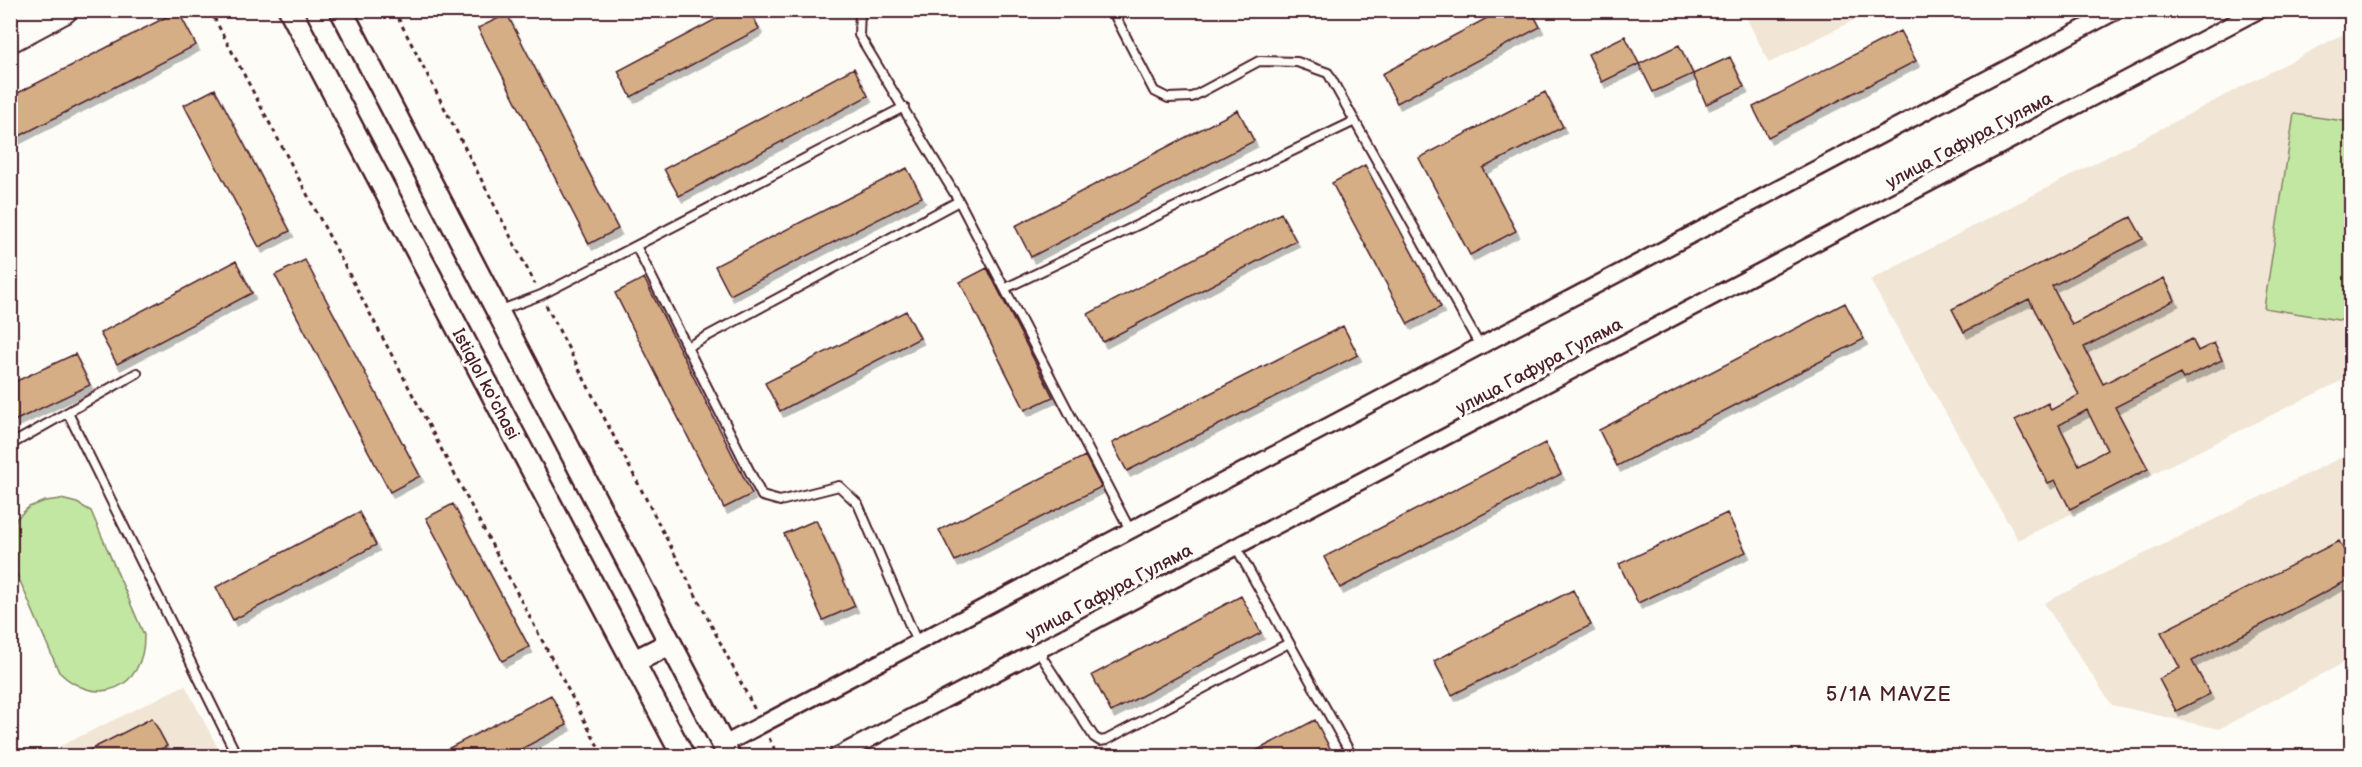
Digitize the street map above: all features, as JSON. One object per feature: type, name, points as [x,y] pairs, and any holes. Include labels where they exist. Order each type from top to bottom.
[{"type":"highway","points":[[10,16],[22,10]]},
{"type":"highway","points":[[10,39],[64,10]]},
{"type":"main road","name":"Istiqlol ko'chasi","points":[[290,10],[683,756]]},
{"type":"main road","points":[[341,10],[726,751]]},
{"type":"main road","points":[[633,662],[669,644]]},
{"type":"street","points":[[726,751],[762,724],[2118,10]]},
{"type":"street","name":"улица Гафура Гуляма","points":[[837,756],[2259,10]]},
{"type":"lane","points":[[860,10],[859,35],[959,201],[1130,530]]},
{"type":"lane","points":[[1112,10],[1154,91],[1168,98],[1192,97],[1259,62],[1297,62],[1328,73],[1479,346]]},
{"type":"lane","points":[[497,312],[541,295],[904,107]]},
{"type":"lane","points":[[1006,288],[1355,121]]},
{"type":"lane","points":[[687,346],[959,201]]},
{"type":"lane","points":[[636,246],[762,496],[780,501],[838,486],[858,504],[917,642]]},
{"type":"lane","points":[[10,445],[137,373]]},
{"type":"lane","points":[[68,412],[237,756]]},
{"type":"lane","points":[[1236,547],[1352,756]]},
{"type":"lane","points":[[1038,651],[1094,737],[1100,741],[1106,740],[1289,643]]},
{"type":"path","points":[[210,10],[603,756]]},
{"type":"path","points":[[394,10],[778,756]]},
{"type":"shaded area","points":[[1743,11],[1872,11],[1769,63]]},
{"type":"shaded area","points":[[2351,30],[2351,376],[2018,540],[1870,280]]},
{"type":"shaded area","points":[[2350,453],[2351,659],[2219,729],[2112,705],[2044,603]]},
{"type":"shaded area","points":[[185,685],[222,756],[40,756]]},
{"type":"green space","points":[[2294,114],[2351,122],[2351,322],[2264,308]]},
{"type":"green space","points":[[61,499],[77,503],[91,511],[144,635],[142,654],[136,669],[128,680],[116,688],[103,691],[88,689],[74,683],[59,672],[11,560],[10,529],[17,518],[29,507],[45,501]]},
{"type":"building","points":[[733,10],[750,10],[759,29],[631,97],[618,71]]},
{"type":"building","points":[[1502,10],[1531,10],[1540,27],[1397,103],[1382,74]]},
{"type":"building","points":[[178,11],[196,45],[10,141],[10,97]]},
{"type":"building","points":[[507,14],[618,229],[589,244],[478,28]]},
{"type":"building","points":[[1900,31],[1916,61],[1768,137],[1753,107]]},
{"type":"building","points":[[1625,36],[1639,64],[1602,82],[1588,54]]},
{"type":"building","points":[[1679,45],[1693,74],[1653,92],[1639,64]]},
{"type":"building","points":[[1730,57],[1744,87],[1706,104],[1693,74]]},
{"type":"building","points":[[854,68],[868,96],[679,196],[664,169]]},
{"type":"building","points":[[215,89],[290,231],[259,247],[184,105]]},
{"type":"building","points":[[1545,92],[1563,127],[1483,168],[1516,231],[1470,255],[1419,158]]},
{"type":"building","points":[[1238,110],[1254,141],[1031,257],[1015,226]]},
{"type":"building","points":[[1365,165],[1441,307],[1408,324],[1332,183]]},
{"type":"building","points":[[907,168],[922,197],[730,295],[715,266]]},
{"type":"building","points":[[1281,213],[1296,241],[1103,342],[1088,314]]},
{"type":"building","points":[[2131,217],[2143,239],[2052,286],[2072,325],[2164,278],[2175,300],[2084,347],[2103,384],[2192,339],[2198,351],[2214,343],[2222,360],[2183,379],[2180,374],[2115,407],[2148,469],[2070,509],[2055,480],[2048,483],[2015,420],[2048,403],[2051,410],[2079,395],[2029,299],[1964,332],[1952,309]],"holes":[[[2087,410],[2107,450],[2079,465],[2059,425]]]},
{"type":"building","points":[[305,260],[420,476],[390,492],[275,275]]},
{"type":"building","points":[[236,261],[252,293],[117,364],[100,333]]},
{"type":"building","points":[[987,268],[1053,397],[1025,410],[960,282]]},
{"type":"building","points":[[644,278],[752,494],[724,508],[615,293]]},
{"type":"building","points":[[1845,303],[1864,339],[1617,466],[1599,430]]},
{"type":"building","points":[[906,311],[920,338],[780,411],[765,383]]},
{"type":"building","points":[[1343,326],[1358,355],[1127,471],[1112,443]]},
{"type":"building","points":[[75,354],[90,385],[10,423],[10,384]]},
{"type":"building","points":[[1545,443],[1561,474],[1340,588],[1324,557]]},
{"type":"building","points":[[1085,456],[1101,487],[955,561],[939,530]]},
{"type":"building","points":[[453,504],[529,647],[502,661],[426,518]]},
{"type":"building","points":[[359,512],[376,545],[233,620],[216,587]]},
{"type":"building","points":[[1727,513],[1746,552],[1638,603],[1619,564]]},
{"type":"building","points":[[816,520],[855,606],[823,620],[784,534]]},
{"type":"building","points":[[2339,541],[2352,565],[2352,578],[2192,661],[2210,694],[2176,711],[2159,679],[2180,668],[2161,632]]},
{"type":"building","points":[[1573,590],[1591,625],[1452,695],[1434,661]]},
{"type":"building","points":[[1241,596],[1261,633],[1111,712],[1092,675]]},
{"type":"building","points":[[551,695],[567,725],[508,756],[434,756]]},
{"type":"building","points":[[152,718],[167,746],[147,756],[78,756]]},
{"type":"building","points":[[1315,720],[1334,756],[1246,756]]},
{"type":"district","name":"5/1A MAVZE","points":[[1889,694]]}]
